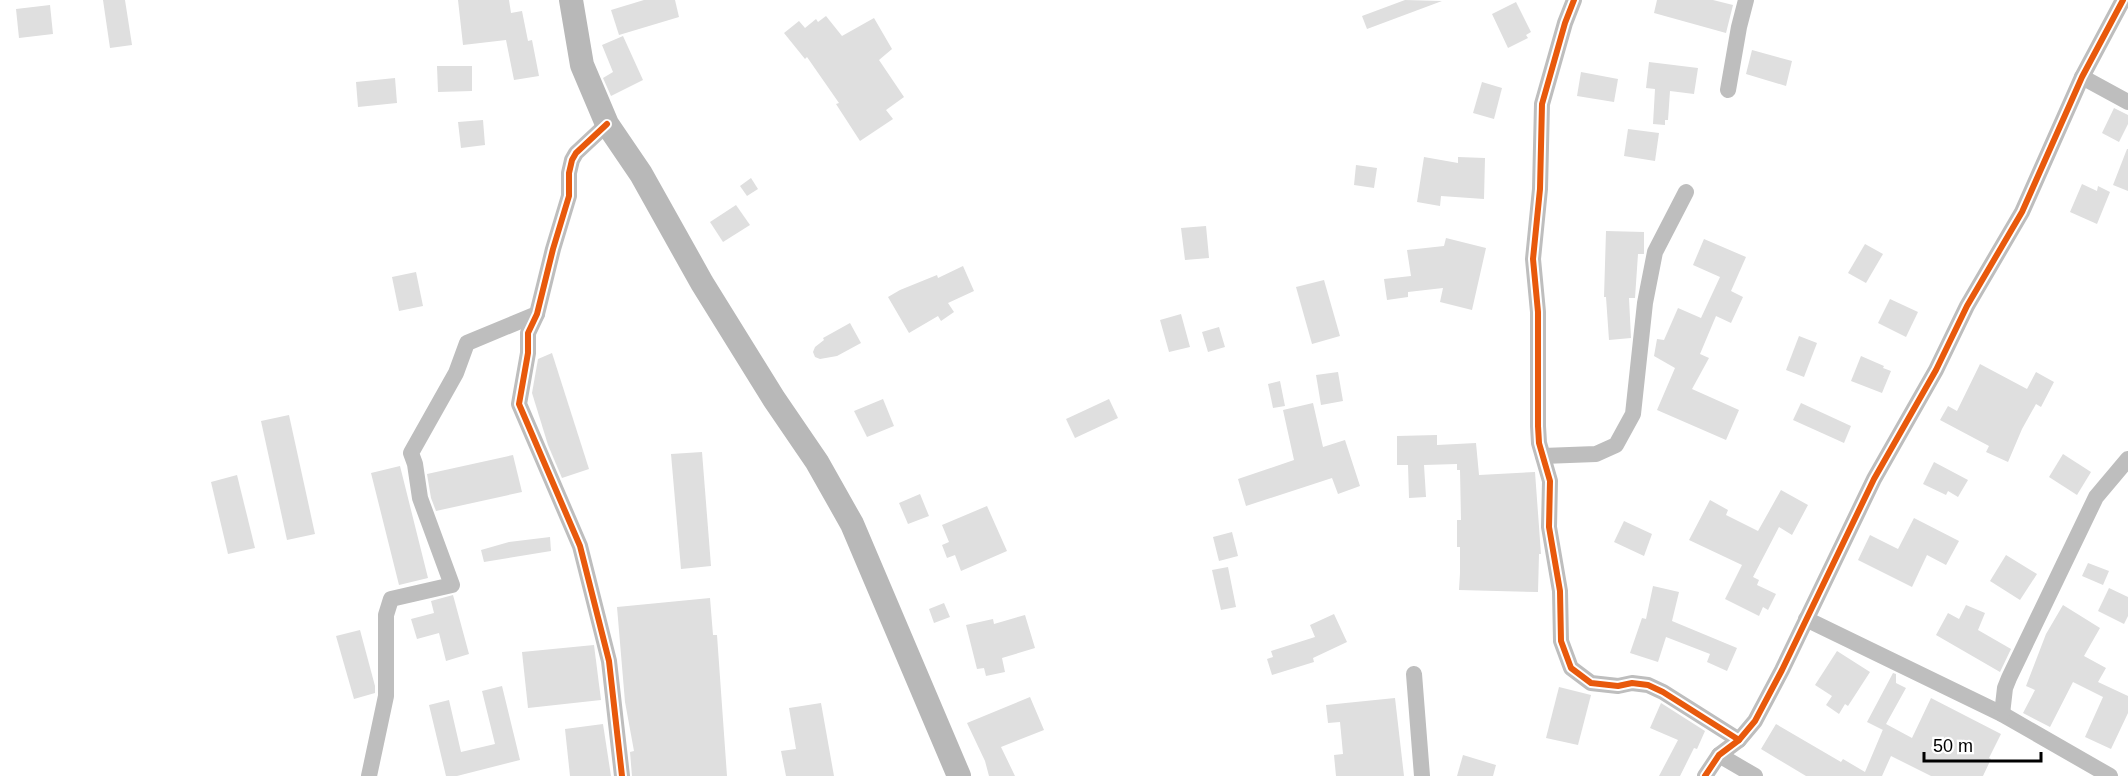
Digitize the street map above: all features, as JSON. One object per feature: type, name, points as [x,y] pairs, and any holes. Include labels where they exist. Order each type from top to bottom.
[{"type":"main road","points":[[571,0],[582,65],[607,124],[641,174],[702,283],[774,399],[817,462],[852,524],[958,776]]},
{"type":"street","points":[[1574,0],[1565,23],[1542,104],[1540,189],[1533,259],[1538,312],[1539,443],[1550,481],[1549,527],[1560,591],[1561,641],[1570,668],[1591,683],[1618,686],[1632,683],[1648,685],[1739,740]]},
{"type":"street","points":[[1728,90],[1746,0]]},
{"type":"street","points":[[1705,776],[1719,755],[1739,740],[1755,721],[1874,479],[1936,370],[1967,306],[2022,212],[2082,77],[2123,0]]},
{"type":"street","points":[[2082,77],[2128,102]]},
{"type":"street","points":[[607,124],[576,153],[572,160],[569,172],[569,196],[537,314],[528,333],[528,353],[519,404],[580,546],[609,661],[622,776]]},
{"type":"street","points":[[1543,456],[1596,454],[1616,445],[1633,414],[1645,303],[1655,252],[1686,192]]},
{"type":"street","points":[[369,776],[386,696],[386,615],[391,599],[452,585],[420,498],[411,453],[456,373],[467,343],[537,314]]},
{"type":"street","points":[[2002,714],[2005,688],[2009,678],[2066,557],[2096,497],[2128,459]]},
{"type":"street","points":[[1806,619],[1929,684],[1987,711],[2002,714],[2110,776]]},
{"type":"street","points":[[1414,674],[1422,776]]},
{"type":"street","points":[[1719,755],[1755,776]]},
{"type":"building","points":[[103,0],[125,0],[132,45],[110,48]]},
{"type":"building","points":[[458,0],[509,0],[511,13],[522,11],[528,41],[532,40],[539,76],[514,80],[506,40],[463,45]]},
{"type":"building","points":[[644,0],[675,0],[679,17],[619,35],[611,10]]},
{"type":"building","points":[[1405,0],[1442,1],[1367,29],[1362,16]]},
{"type":"building","points":[[1657,0],[1713,0],[1733,5],[1726,33],[1654,13]]},
{"type":"building","points":[[1516,2],[1531,32],[1526,35],[1528,38],[1508,48],[1492,14]]},
{"type":"building","points":[[50,5],[53,34],[19,38],[16,9]]},
{"type":"building","points":[[826,16],[842,36],[874,18],[892,49],[879,60],[904,97],[886,110],[893,119],[860,141],[836,104],[839,103],[807,57],[805,59],[784,33],[799,21],[805,28],[816,19],[818,22]]},
{"type":"building","points":[[623,36],[643,80],[611,96],[603,78],[613,72],[602,45]]},
{"type":"building","points":[[1752,50],[1792,61],[1786,86],[1746,74]]},
{"type":"building","points":[[1649,62],[1698,68],[1694,94],[1670,91],[1668,120],[1665,120],[1665,125],[1653,124],[1655,89],[1646,88]]},
{"type":"building","points":[[437,66],[472,66],[472,91],[438,92]]},
{"type":"building","points":[[1581,72],[1618,79],[1614,102],[1577,96]]},
{"type":"building","points":[[395,78],[397,103],[358,107],[356,82]]},
{"type":"building","points":[[1482,82],[1502,88],[1494,119],[1473,113]]},
{"type":"building","points":[[2114,108],[2128,115],[2128,124],[2119,142],[2102,133]]},
{"type":"building","points":[[483,120],[485,145],[461,148],[458,122]]},
{"type":"building","points":[[1628,129],[1659,133],[1655,161],[1624,156]]},
{"type":"building","points":[[2128,149],[2128,191],[2113,185]]},
{"type":"building","points":[[1424,157],[1458,163],[1458,157],[1485,158],[1484,199],[1441,196],[1440,206],[1417,202]]},
{"type":"building","points":[[1356,165],[1377,168],[1374,188],[1354,185]]},
{"type":"building","points":[[751,178],[758,189],[747,196],[740,186]]},
{"type":"building","points":[[2082,184],[2097,191],[2098,186],[2110,192],[2097,224],[2070,212]]},
{"type":"building","points":[[736,205],[750,225],[723,242],[710,222]]},
{"type":"building","points":[[1206,226],[1209,258],[1185,260],[1181,228]]},
{"type":"building","points":[[1606,231],[1644,232],[1644,254],[1638,254],[1635,298],[1629,298],[1631,338],[1609,340],[1606,297],[1604,297]]},
{"type":"building","points":[[1446,238],[1486,248],[1472,310],[1440,302],[1443,288],[1408,292],[1408,297],[1387,300],[1384,279],[1411,276],[1407,250],[1444,246]]},
{"type":"building","points":[[1704,239],[1746,257],[1731,291],[1743,297],[1731,323],[1716,316],[1700,354],[1709,358],[1692,389],[1739,410],[1726,440],[1657,410],[1675,368],[1654,356],[1657,339],[1664,340],[1678,308],[1701,318],[1720,277],[1693,265]]},
{"type":"building","points":[[1865,244],[1883,254],[1866,283],[1848,273]]},
{"type":"building","points":[[963,266],[974,291],[948,303],[954,312],[941,321],[938,316],[909,333],[888,297],[900,290],[937,275],[938,278]]},
{"type":"building","points":[[416,272],[423,306],[399,311],[392,277]]},
{"type":"building","points":[[1324,280],[1340,336],[1312,344],[1296,287]]},
{"type":"building","points":[[1890,299],[1918,312],[1906,337],[1878,323]]},
{"type":"building","points":[[1181,314],[1190,347],[1169,352],[1160,320]]},
{"type":"building","points":[[850,323],[861,343],[837,356],[820,359],[815,357],[813,352],[815,347],[824,340],[823,338]]},
{"type":"building","points":[[1219,327],[1225,347],[1208,352],[1202,332]]},
{"type":"building","points":[[1799,336],[1817,343],[1804,377],[1786,370]]},
{"type":"building","points":[[552,353],[589,469],[562,478],[548,445],[532,393],[538,359]]},
{"type":"building","points":[[1861,356],[1891,371],[1882,393],[1851,381]]},
{"type":"building","points":[[1980,364],[2027,389],[2036,372],[2054,382],[2041,407],[2036,404],[2008,462],[1986,452],[1989,446],[1940,420],[1948,406],[1957,411]]},
{"type":"building","points":[[1338,372],[1343,401],[1321,405],[1316,375]]},
{"type":"building","points":[[1280,381],[1285,406],[1273,408],[1268,384]]},
{"type":"building","points":[[883,399],[894,426],[867,437],[854,411]]},
{"type":"building","points":[[1109,399],[1118,418],[1075,438],[1066,419]]},
{"type":"building","points":[[1313,403],[1323,447],[1345,440],[1360,486],[1338,494],[1332,478],[1246,506],[1238,479],[1294,460],[1283,410]]},
{"type":"building","points":[[1801,403],[1851,426],[1844,443],[1793,420]]},
{"type":"building","points":[[289,415],[315,534],[287,540],[261,421]]},
{"type":"building","points":[[1437,435],[1437,445],[1476,443],[1479,475],[1535,472],[1541,554],[1539,554],[1538,592],[1459,590],[1460,547],[1457,547],[1457,520],[1461,520],[1460,470],[1457,470],[1457,464],[1424,465],[1426,497],[1409,498],[1408,465],[1397,465],[1397,436]]},
{"type":"building","points":[[702,452],[711,566],[681,569],[671,454]]},
{"type":"building","points":[[2063,454],[2091,472],[2077,495],[2049,477]]},
{"type":"building","points":[[513,455],[522,492],[436,511],[427,474]]},
{"type":"building","points":[[1934,462],[1968,480],[1958,497],[1948,491],[1946,495],[1923,484]]},
{"type":"building","points":[[400,466],[428,578],[399,585],[371,473]]},
{"type":"building","points":[[237,475],[255,548],[228,554],[211,482]]},
{"type":"building","points":[[1781,490],[1808,505],[1792,535],[1779,527],[1753,577],[1759,580],[1757,585],[1776,594],[1768,610],[1763,607],[1759,616],[1725,599],[1742,565],[1689,540],[1710,500],[1728,510],[1726,515],[1758,531]]},
{"type":"building","points":[[920,494],[929,516],[908,524],[899,503]]},
{"type":"building","points":[[987,506],[1007,551],[961,571],[955,555],[947,558],[942,545],[949,542],[942,525]]},
{"type":"building","points":[[1914,518],[1959,541],[1946,565],[1927,555],[1912,587],[1858,560],[1870,535],[1898,549]]},
{"type":"building","points":[[1624,521],[1652,534],[1644,556],[1614,542]]},
{"type":"building","points":[[1232,532],[1238,556],[1219,561],[1213,537]]},
{"type":"building","points":[[550,537],[551,551],[484,562],[481,550],[509,542]]},
{"type":"building","points":[[2006,555],[2037,574],[2020,600],[1990,581]]},
{"type":"building","points":[[2088,563],[2109,571],[2103,585],[2082,576]]},
{"type":"building","points":[[1228,567],[1236,607],[1221,610],[1212,570]]},
{"type":"building","points":[[1653,586],[1679,592],[1672,621],[1737,648],[1727,671],[1707,662],[1710,654],[1666,637],[1658,662],[1630,653],[1642,618],[1646,619]]},
{"type":"building","points":[[2109,588],[2128,597],[2128,616],[2124,624],[2098,611]]},
{"type":"building","points":[[453,595],[469,654],[446,661],[439,633],[417,639],[411,619],[434,613],[431,601]]},
{"type":"building","points":[[710,598],[713,635],[717,635],[727,776],[632,776],[630,752],[634,751],[625,702],[617,607]]},
{"type":"building","points":[[944,603],[950,617],[934,623],[929,609]]},
{"type":"building","points":[[1966,605],[1985,613],[1978,630],[2011,649],[2000,672],[1936,635],[1948,613],[1959,619]]},
{"type":"building","points":[[2063,605],[2100,628],[2084,656],[2106,668],[2098,682],[2128,696],[2128,713],[2111,749],[2085,737],[2103,697],[2073,682],[2050,727],[2023,713],[2035,690],[2026,686],[2046,634]]},
{"type":"building","points":[[1334,614],[1347,642],[1313,658],[1314,662],[1272,675],[1267,659],[1273,657],[1271,651],[1315,637],[1310,625]]},
{"type":"building","points":[[1025,615],[1035,648],[1002,658],[1005,672],[986,676],[984,668],[977,669],[966,625],[993,619],[994,624]]},
{"type":"building","points":[[360,630],[375,693],[354,699],[336,636]]},
{"type":"building","points":[[594,645],[601,700],[528,708],[522,652]]},
{"type":"building","points":[[1837,651],[1870,672],[1848,706],[1845,704],[1839,714],[1826,705],[1832,696],[1815,685]]},
{"type":"building","points":[[1893,673],[1896,674],[1896,683],[1906,688],[1886,724],[1912,738],[1931,698],[2001,734],[1983,776],[1931,776],[1891,756],[1882,776],[1806,776],[1761,749],[1776,724],[1841,762],[1843,759],[1865,772],[1883,730],[1867,722]]},
{"type":"building","points":[[502,686],[520,760],[457,776],[446,776],[429,705],[449,700],[461,752],[495,744],[482,691]]},
{"type":"building","points":[[1559,687],[1591,695],[1578,745],[1546,738]]},
{"type":"building","points":[[1030,697],[1044,730],[1001,747],[1015,776],[989,776],[985,761],[967,723]]},
{"type":"building","points":[[1395,698],[1404,776],[1336,776],[1334,755],[1343,754],[1340,722],[1328,723],[1326,705]]},
{"type":"building","points":[[821,703],[834,776],[786,776],[781,751],[796,749],[789,708]]},
{"type":"building","points":[[1661,703],[1705,731],[1680,776],[1659,776],[1678,740],[1650,728]]},
{"type":"building","points":[[603,724],[611,776],[570,776],[565,729]]},
{"type":"building","points":[[1463,755],[1496,765],[1493,776],[1457,776]]},
{"type":"cycle path","points":[[1574,0],[1565,23],[1542,104],[1540,189],[1533,259],[1538,312],[1539,443],[1550,481],[1549,527],[1560,591],[1561,641],[1571,668],[1591,683],[1618,686],[1632,683],[1648,685],[1739,740]]},
{"type":"cycle path","points":[[1705,776],[1719,755],[1739,740],[1755,721],[1874,479],[1936,370],[1967,306],[2022,212],[2082,77],[2123,0]]},
{"type":"cycle path","points":[[607,124],[576,153],[572,160],[569,173],[569,196],[537,314],[528,333],[528,353],[519,404],[580,546],[609,661],[622,776]]}]
